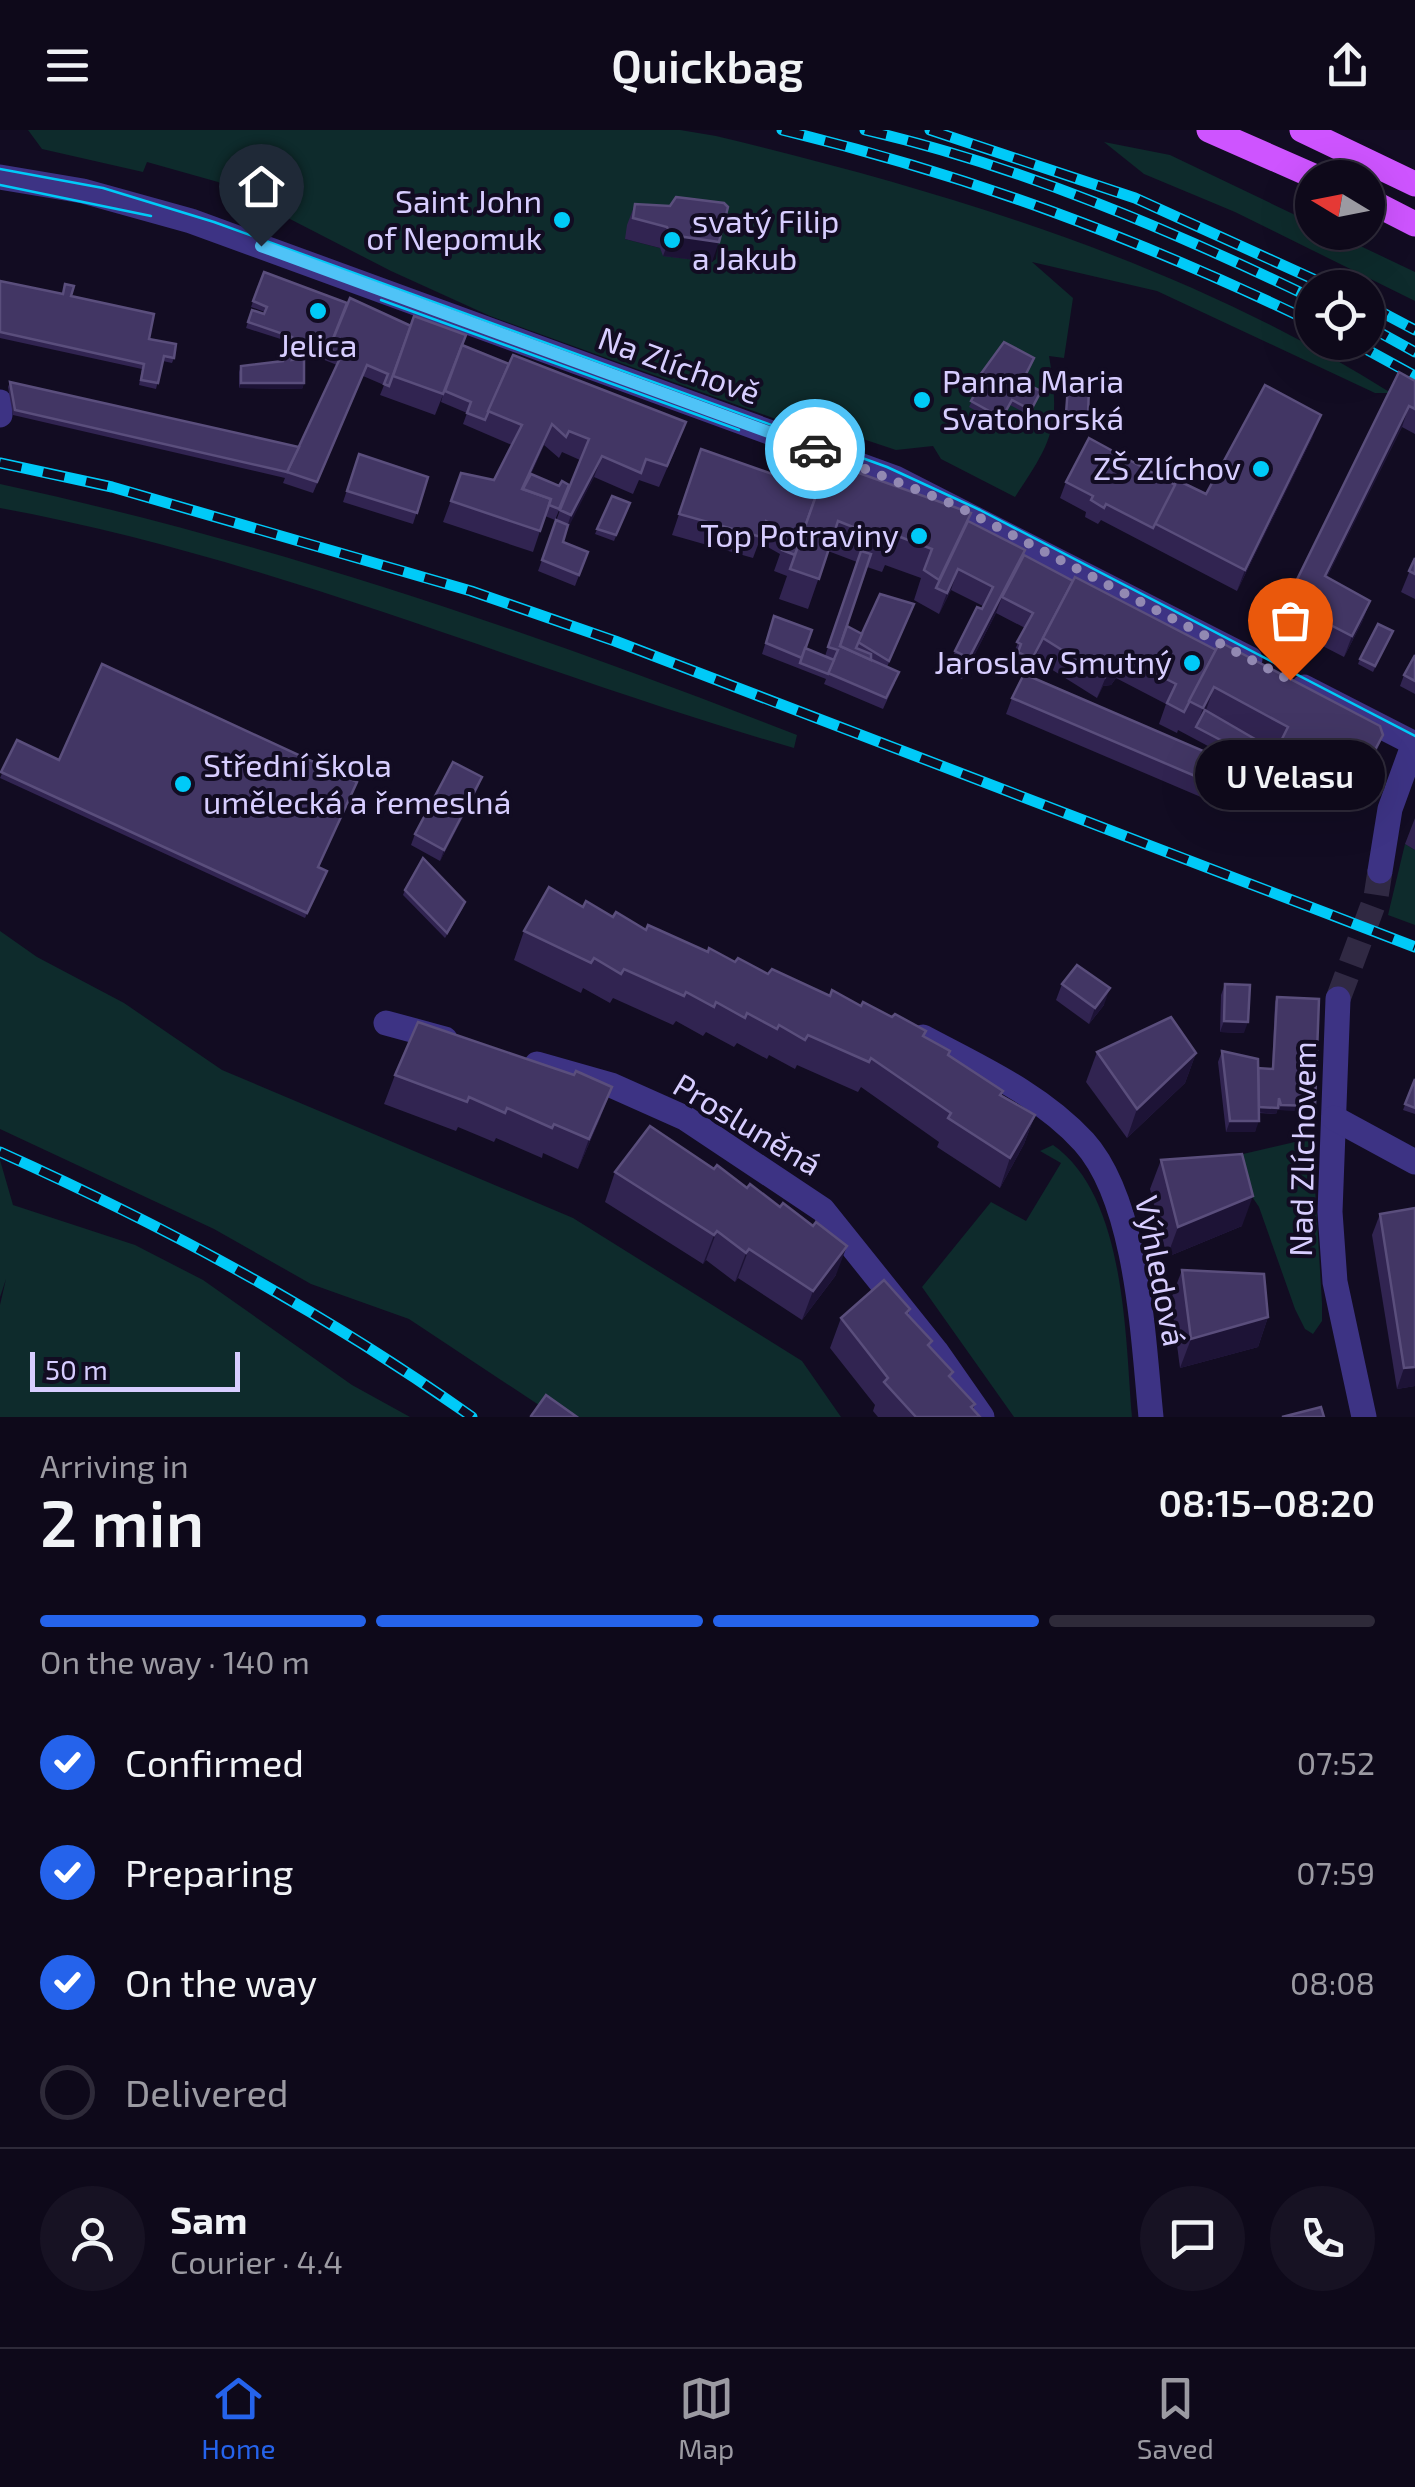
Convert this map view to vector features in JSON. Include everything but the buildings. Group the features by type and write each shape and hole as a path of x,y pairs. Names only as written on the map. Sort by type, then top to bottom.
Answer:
{"main road":[{"path":"1209,130 1295,168"},
{"path":"1302,130 1415,184"},
{"path":"1385,209 1415,224"}],"street":[{"name":"Na Zlíchově","path":"0,177 84,191 192,221 895,478 1415,743"},
{"path":"0,402 0,415"},
{"path":"1380,871 1390,808 1415,743"},
{"name":"Nad Zlíchovem","path":"1338,999 1330,1212 1335,1282 1364,1417"},
{"path":"386,1023 478,1048"},
{"name":"Výhledová","path":"908,1029 1026,1092 1085,1143 1108,1181 1125,1233 1151,1417"},
{"name":"Prosluněná","path":"515,1058 612,1086 685,1118 823,1210 936,1351 982,1417"},
{"path":"1334,1118 1415,1162"}],"green space":[{"path":"28,130 680,130 892,182 1064,237 1149,270 1295,338 1295,356 1157,291 1032,262 1073,298 1064,358 1049,356 1054,399 1051,431 1015,497 941,459 933,446 896,450 833,429 837,417 846,419 847,411 828,406 820,435 490,316 391,271 218,182 147,162 143,172 42,149","holes":["720,228 716,259 712,262 664,256 660,248 625,239"]},
{"path":"1104,142 1170,155 1295,215 1295,242 1235,212 1144,174"},
{"path":"1312,250 1369,250 1415,272 1415,301 1385,286 1385,270 1352,270"},
{"path":"1304,360 1334,360 1391,393 1375,393"},
{"path":"0,484 203,534 403,593 601,661 797,735 794,748 204,556 0,508"},
{"path":"1405,844 1415,850 1415,925 1388,915"},
{"path":"0,931 37,957 124,1003 222,1070 573,1218 802,1361 841,1417 557,1417 409,1319 311,1284 214,1229 0,1129"},
{"path":"1312,1138 1322,1303 1322,1321 1313,1334 1305,1329 1295,1309 1259,1207 1226,1158"},
{"path":"1053,1145 1077,1168 1095,1198 1108,1232 1123,1309 1132,1417 1014,1417 922,1287 991,1202 1026,1221 1061,1163 1040,1151"},
{"path":"0,1160 13,1205 135,1245 203,1280 352,1385 410,1417 0,1417 0,1305 6,1279 0,1297"}],"tunnel":[{"path":"1338,999 1376,897 1380,871"}],"tram line":[{"path":"0,169 103,188 214,222 887,467 980,510 1415,736"},
{"path":"0,185 151,216"},
{"path":"381,300 739,430"}],"railway":[{"path":"782,130 920,168 1053,212 1182,263 1295,314"},
{"path":"865,130 1037,181 1204,248 1295,290"},
{"path":"930,130 1135,198 1295,271"},
{"path":"1385,314 1415,330"},
{"path":"1385,335 1415,352"},
{"path":"1385,360 1415,376"},
{"path":"0,463 112,487 471,591 615,641 1415,947"},
{"path":"0,1152 123,1210 301,1306 472,1417"}],"way so far":[{"path":"815,449 955,505 1290,680"}],"place":[{"name":"Saint John of Nepomuk","path":"562,220"},
{"name":"svatý Filip a Jakub","path":"672,240"},
{"name":"Jelica","path":"318,311"},
{"name":"Panna Maria Svatohorská","path":"922,400"},
{"name":"ZŠ Zlíchov","path":"1261,469"},
{"name":"Top Potraviny","path":"919,536"},
{"name":"Jaroslav Smutný","path":"1192,663"},
{"name":"U Velasu","path":"1290,680"},
{"name":"Střední škola umělecká a řemeslná","path":"183,784"}],"route":[{"path":"261,246 473,327 815,449"}]}
